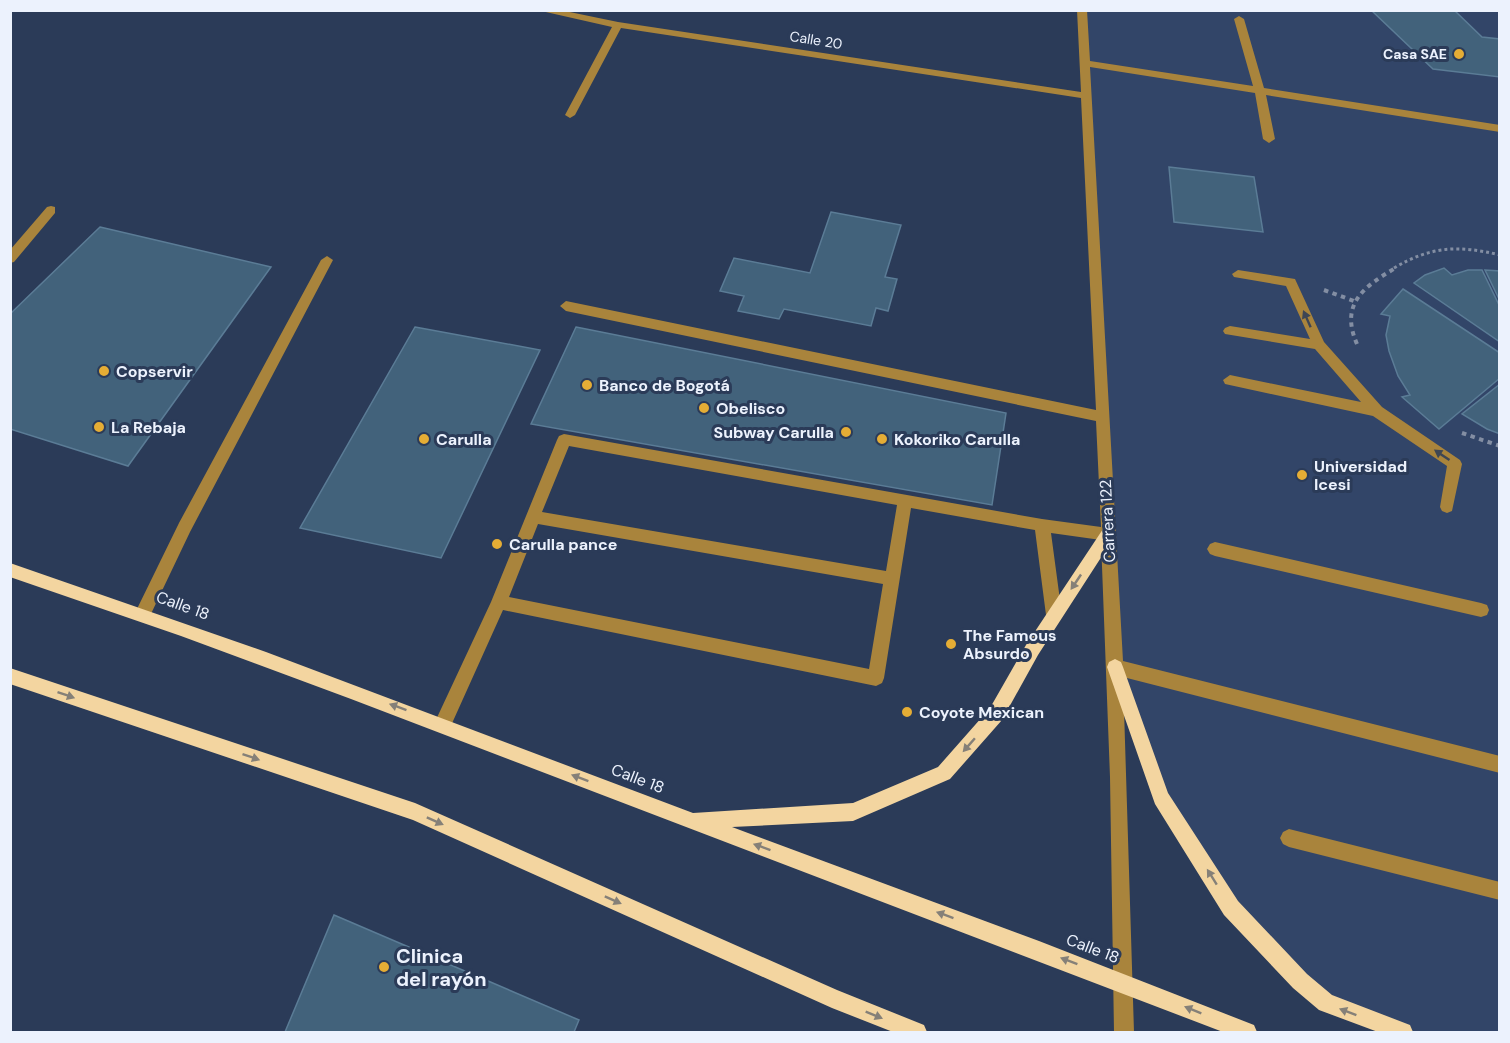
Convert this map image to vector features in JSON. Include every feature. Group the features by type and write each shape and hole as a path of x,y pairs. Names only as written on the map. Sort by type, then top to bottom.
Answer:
{"main road":[{"path":"689,820 853,812 945,773 996,714 1054,615 1108,534"},
{"name":"Calle 18","path":"10,570 142,613 443,724 689,820 1124,982 1247,1032"},
{"path":"1115,667 1161,798 1231,908 1300,981 1326,1004 1403,1032"},
{"path":"10,676 415,812 832,998 916,1032"}],"street":[{"name":"Calle 20","path":"542,10 618,25 1087,96"},
{"name":"Carrera 122","path":"1082,10 1115,667 1124,1032"},
{"path":"1239,19 1260,92 1269,139"},
{"path":"570,115 618,25"},
{"path":"1085,63 1500,129"},
{"path":"10,259 51,210"},
{"path":"142,613 184,528 327,260"},
{"path":"1238,274 1291,282 1319,345 1377,411 1455,464 1447,507"},
{"path":"566,306 1103,417"},
{"path":"1230,331 1319,345"},
{"path":"1230,380 1377,411"},
{"path":"443,724 499,602 564,440 1042,525 1108,534"},
{"path":"499,602 876,678 905,500"},
{"path":"533,517 893,579"},
{"path":"1042,525 1054,615"},
{"path":"1215,549 1481,610"},
{"path":"1115,667 1500,765"},
{"path":"1289,838 1500,891"}],"path":[{"path":"1358,347 1352,327 1354,301 1363,291 1393,271 1427,252 1443,249 1466,249 1500,255"},
{"path":"1453,429 1500,446"}],"shaded area":[{"name":"Universidad Icesi","path":"1082,11 1499,11 1499,1032 1403,1032 1326,1003 1231,908 1161,798 1115,667"}],"building":[{"name":"Casa SAE","path":"1371,10 1454,10 1482,37 1500,39 1500,77 1433,69"},
{"path":"1169,167 1254,177 1263,232 1174,222"},
{"path":"831,212 901,225 885,277 897,279 888,311 876,308 871,326 784,309 779,319 738,311 744,296 720,291 734,258 810,273"},
{"name":"Copservir","path":"100,227 271,267 128,466 10,429 10,314"},
{"path":"1444,268 1452,275 1468,270 1482,270 1500,307 1500,342 1414,283 1425,275"},
{"path":"1485,270 1500,271 1500,301"},
{"path":"1403,289 1500,353 1500,378 1439,429 1402,397 1410,395 1398,376 1389,351 1386,335 1390,316 1381,314"},
{"name":"Carulla","path":"415,327 540,350 441,558 300,528"},
{"path":"576,327 1006,413 992,505 531,424"},
{"path":"1500,384 1500,434 1462,414"},
{"name":"Clinica del rayón","path":"334,915 579,1020 574,1032 285,1032"}],"place":[{"name":"Casa SAE","path":"1459,54"},
{"name":"Copservir","path":"104,371"},
{"name":"Banco de Bogotá","path":"587,385"},
{"name":"Obelisco","path":"704,408"},
{"name":"La Rebaja","path":"99,427"},
{"name":"Subway Carulla","path":"846,432"},
{"name":"Carulla","path":"424,439"},
{"name":"Kokoriko Carulla","path":"882,439"},
{"name":"Universidad Icesi","path":"1302,475"},
{"name":"Carulla pance","path":"497,544"},
{"name":"The Famous Absurdo","path":"951,644"},
{"name":"Coyote Mexican","path":"907,712"},
{"name":"Clinica del rayón","path":"384,967"}]}
